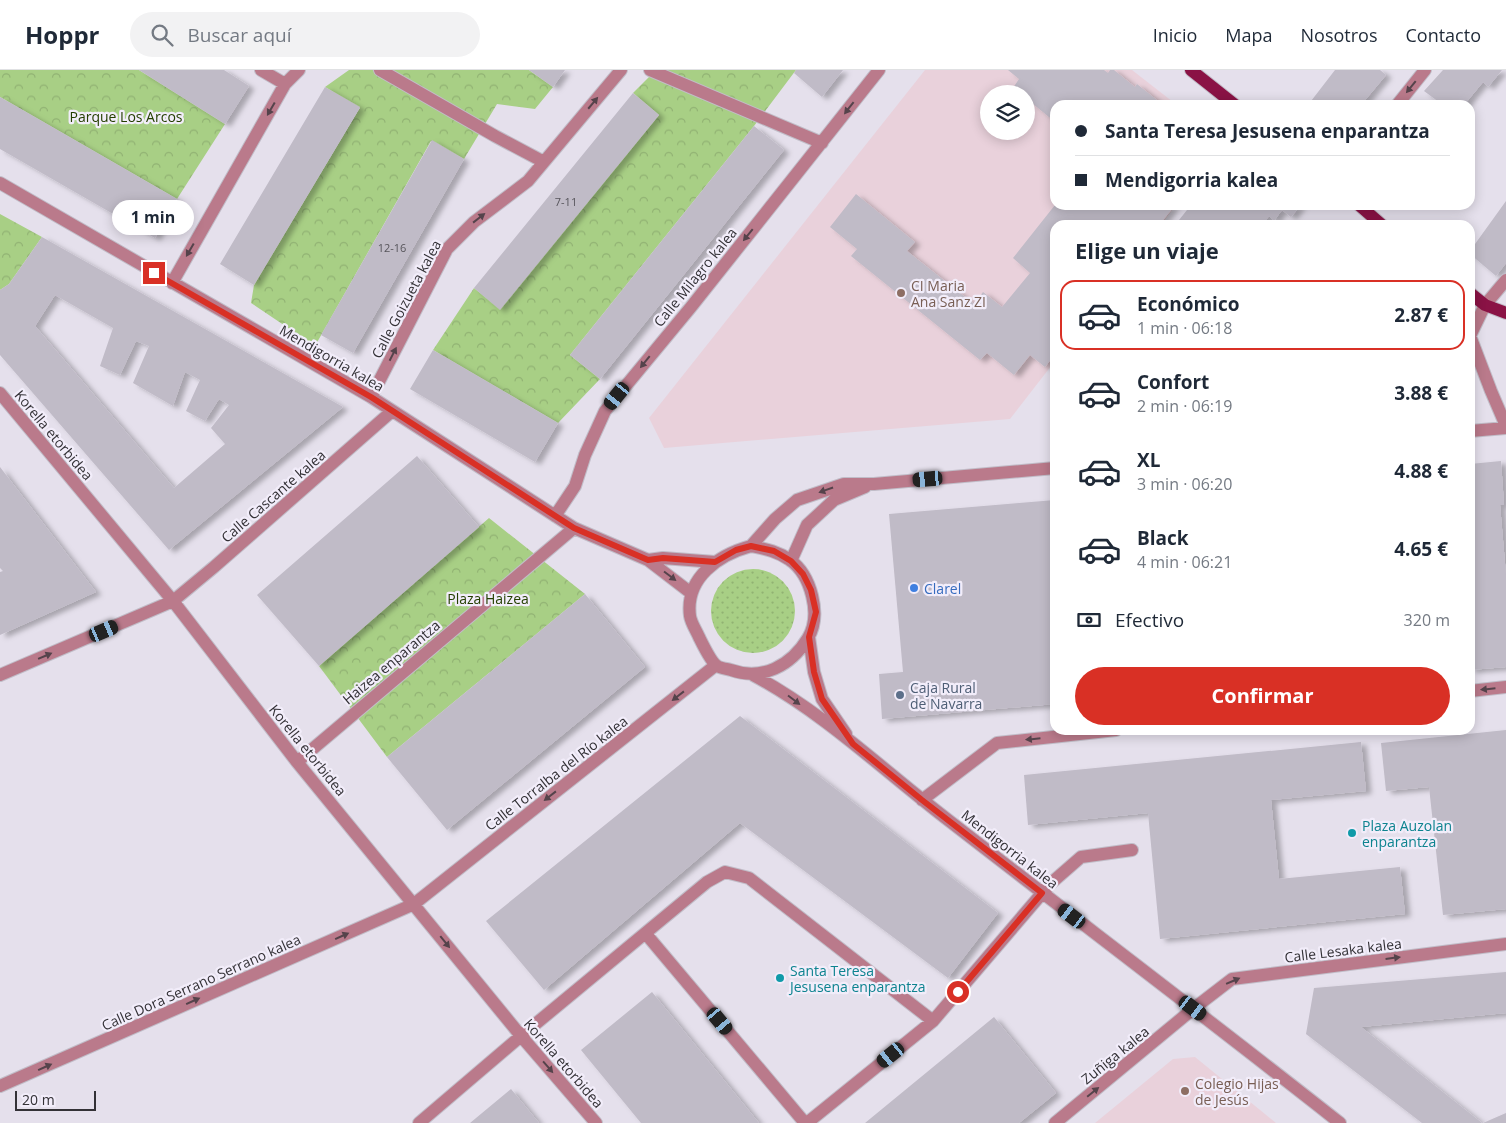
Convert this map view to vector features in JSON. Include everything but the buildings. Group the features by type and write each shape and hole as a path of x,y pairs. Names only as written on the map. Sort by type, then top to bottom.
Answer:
{"main road":[{"path":"1191,70 1229,100"},
{"path":"1365,210 1376,220"},
{"path":"1475,297 1485,305 1506,313"}],"street":[{"path":"261,70 285,84"},
{"path":"172,283 285,84 299,70"},
{"path":"380,70 544,162"},
{"name":"Calle Goizueta kalea","path":"371,397 447,249 474,222 528,181 621,70"},
{"path":"650,70 822,143"},
{"name":"Calle Milagro kalea","path":"555,516 575,486 585,455 605,411 879,70"},
{"path":"1401,100 1425,70"},
{"name":"Mendigorria kalea","path":"0,183 371,397 391,412 574,528 648,560 691,593"},
{"path":"1475,326 1485,305 1506,280"},
{"path":"1475,349 1506,427 1475,430"},
{"name":"Korella etorbidea","path":"0,393 173,601 297,762 521,1036 596,1123"},
{"name":"Calle Cascante kalea","path":"0,675 173,601 391,412"},
{"path":"751,546 775,519 797,500 844,484 874,484 1050,468"},
{"path":"791,561 807,525 834,500 874,484"},
{"name":"Haizea enparantza","path":"297,762 574,528"},
{"path":"751,546 774,551 791,561 803,574 811,590 816,612 809,637 794,654 774,670 752,675 716,666 701,641 690,617 691,593 702,573 715,562 736,550 751,546"},
{"name":"Mendigorria kalea","path":"648,560 663,558 715,562"},
{"name":"Mendigorria kalea","path":"809,637 814,672 822,699 853,744"},
{"name":"Calle Torralba del Río kalea","path":"414,904 716,666"},
{"name":"Mendigorria kalea","path":"752,675 784,692 853,744 922,800 1340,1123"},
{"path":"1475,690 1506,687"},
{"path":"922,800 997,743 1070,735"},
{"path":"646,934 806,1123 932,1021 1050,884 1081,857 1132,850"},
{"path":"419,1123 708,882 725,872 749,878 932,1021"},
{"name":"Calle Dora Serrano Serrano kalea","path":"0,1086 414,904"},
{"name":"Calle Lesaka kalea","path":"1193,1008 1232,979 1506,944"},
{"name":"Zuñiga kalea","path":"1055,1123 1193,1008"}],"shaded area":[{"name":"CI Maria Ana Sanz ZI","path":"925,70 1132,70 1171,100 1050,100 1050,210 1172,210 1165,220 1050,220 1050,367 1010,419 664,448 649,418"},
{"name":"Colegio Hijas de Jesús","path":"1195,1057 1276,1123 1095,1123 1173,1059"}],"green space":[{"name":"Parque Los Arcos","path":"0,70 139,70 225,124 177,199 0,97"},
{"path":"349,70 529,70 553,87 535,109 497,104 464,159 431,141 315,346 251,303 254,285 360,108 325,87"},
{"path":"656,70 796,70 754,126 570,355 600,379 558,423 433,350 474,288 500,309 659,115 633,93"},
{"path":"0,214 42,237 9,284 0,290"},
{"name":"Plaza Haizea","path":"489,518 585,594 387,757 319,666"},
{"path":"745,569 761,569 777,576 788,587 795,603 792,627 783,641 777,646 761,653 745,653 729,646 718,635 711,619 711,603 718,587 729,576"}],"place":[{"name":"CI Maria Ana Sanz ZI","path":"901,293"},
{"name":"Clarel","path":"914,588"},
{"name":"Caja Rural de Navarra","path":"900,695"},
{"name":"Plaza Auzolan enparantza","path":"1352,833"},
{"name":"Santa Teresa Jesusena enparantza","path":"780,978"},
{"name":"Colegio Hijas de Jesús","path":"1185,1091"}],"route":[{"path":"154,273 371,397 391,412 574,528 648,560 663,558 715,562 736,550 751,546 774,551 791,561 803,574 811,590 816,612 809,637 814,672 822,699 853,744 1042,893 958,992"}]}
